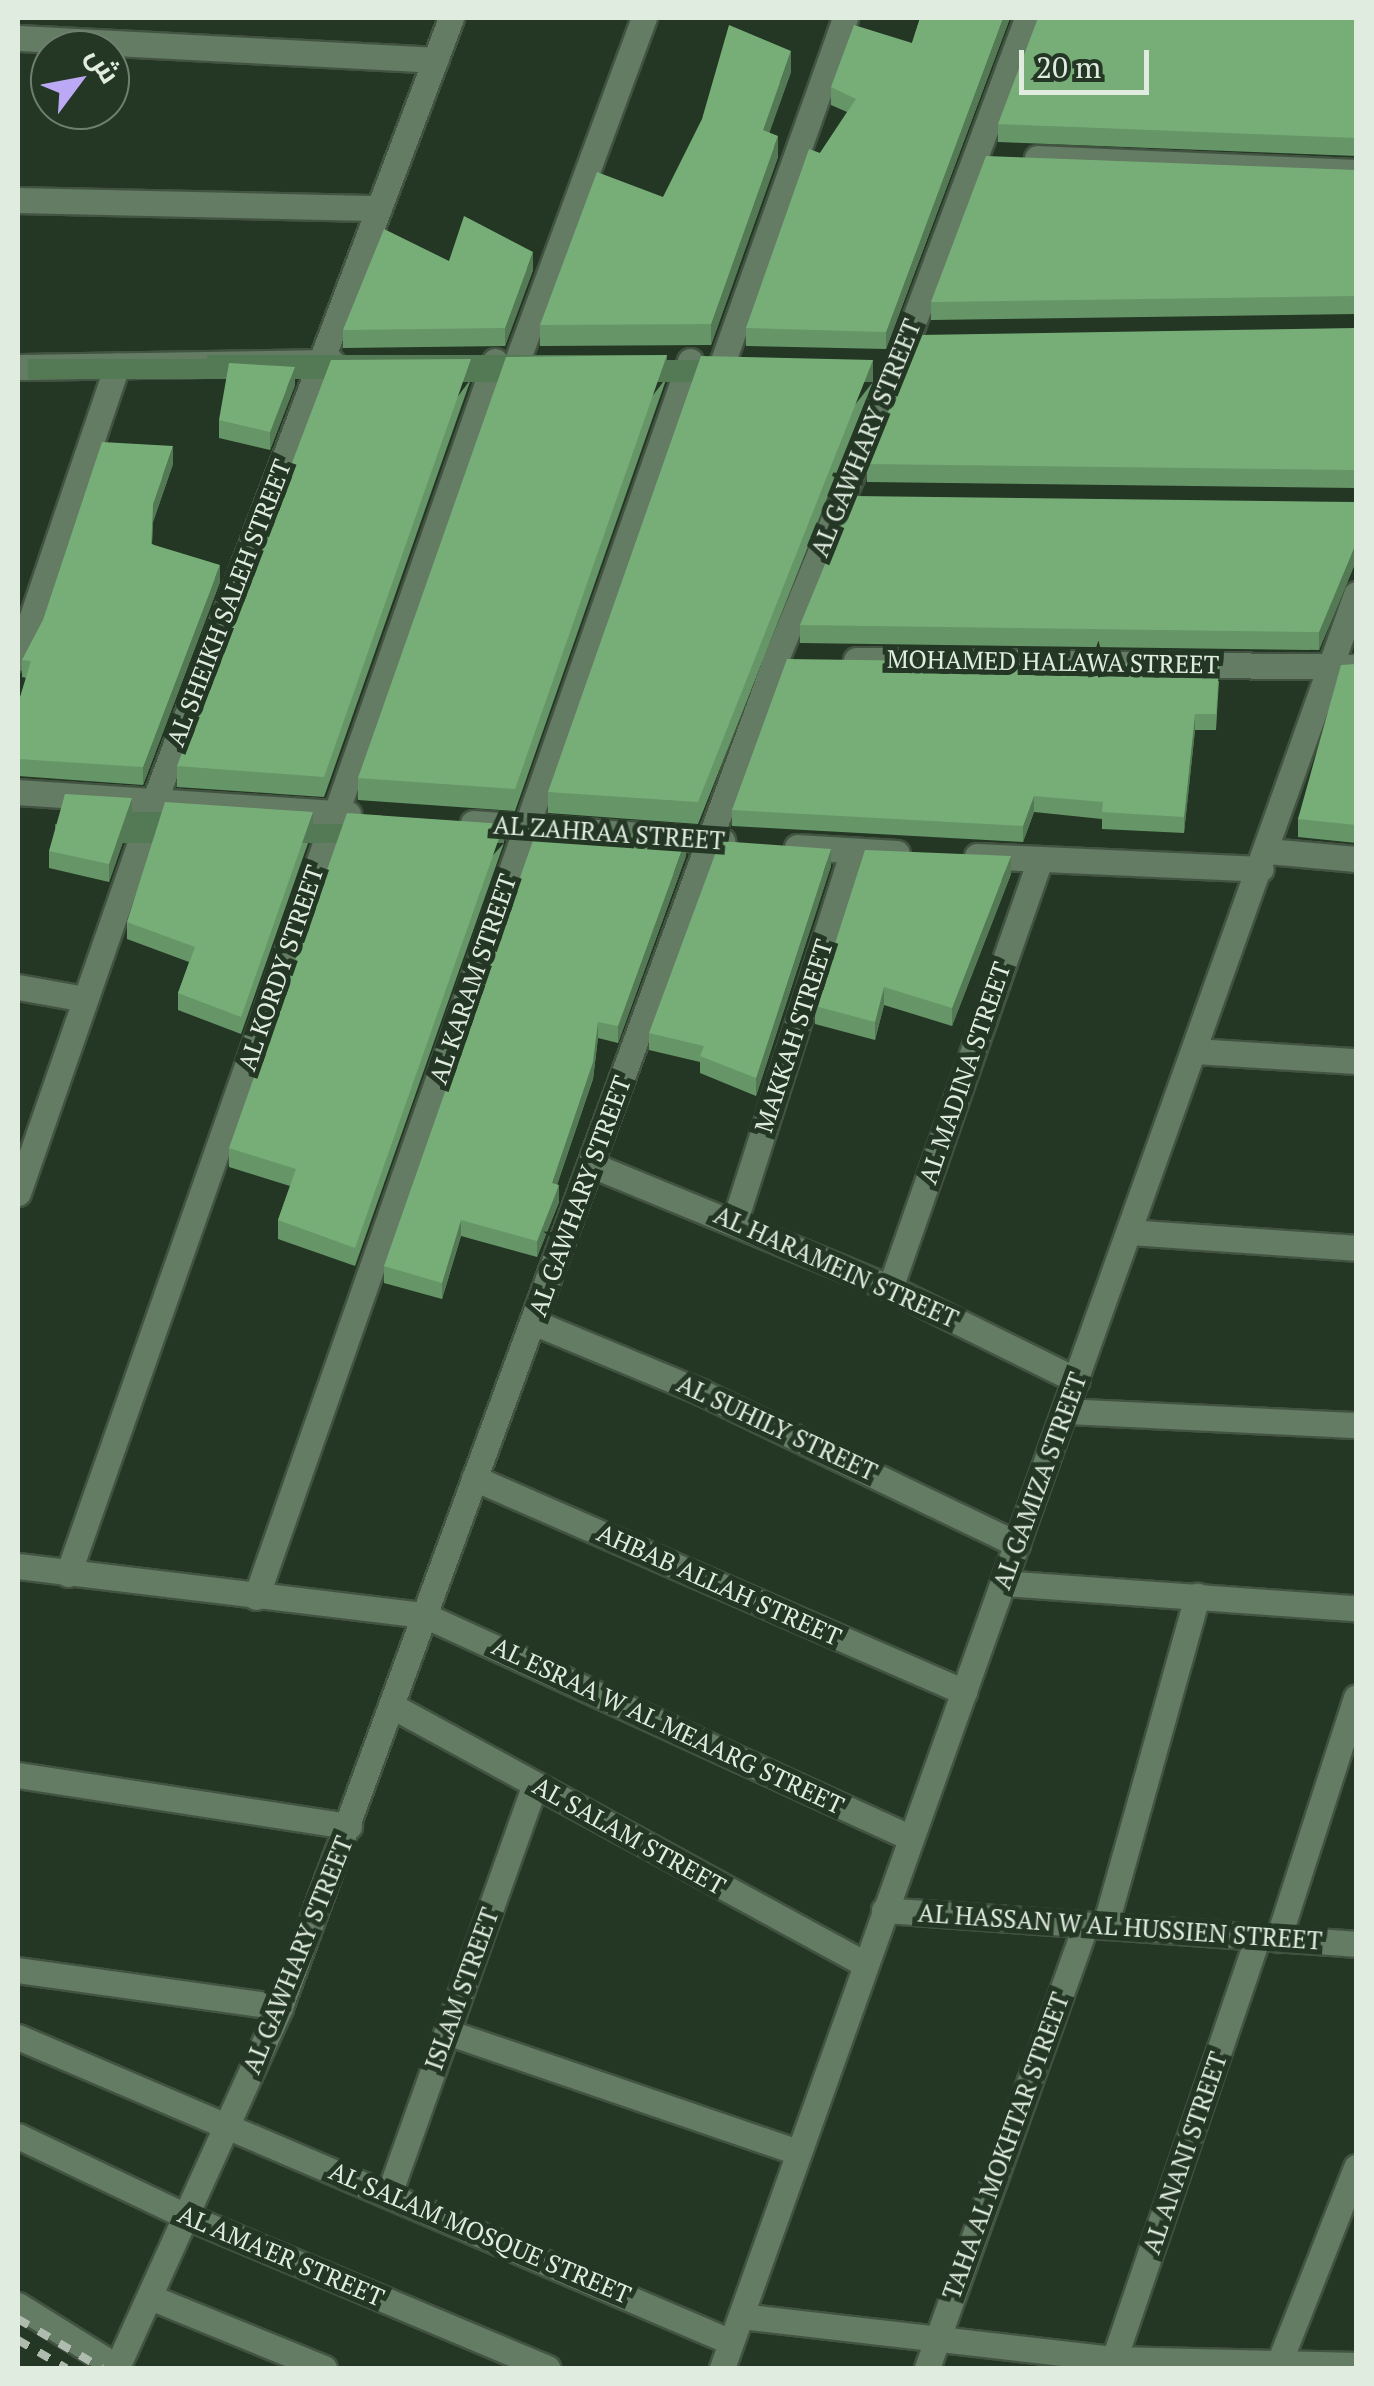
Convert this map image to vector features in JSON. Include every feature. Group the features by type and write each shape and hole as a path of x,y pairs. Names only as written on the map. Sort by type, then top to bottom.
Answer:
{"street":[{"name":"AL SHEIKH SALEH STREET","path":"18,1193 155,800 452,18"},
{"name":"AL KORDY STREET","path":"68,1574 495,362 644,18"},
{"path":"723,361 846,18"},
{"name":"AL GAWHARY STREET","path":"118,2368 280,2008 394,1707 424,1615 776,659 908,337 996,157 1027,18"},
{"path":"18,38 436,60"},
{"path":"996,157 1356,172"},
{"path":"18,200 379,208"},
{"path":"908,337 947,336"},
{"path":"495,362 555,361"},
{"path":"652,361 762,362"},
{"name":"AL KARAM STREET","path":"256,1597 690,361"},
{"path":"18,367 359,362"},
{"path":"18,658 117,365"},
{"path":"858,365 897,366"},
{"path":"840,498 880,498"},
{"name":"AL GAMIZA STREET","path":"722,2368 1195,1051 1265,860 1344,666 1356,594"},
{"name":"MOHAMED HALAWA STREET","path":"776,659 1344,666"},
{"path":"18,792 374,816"},
{"name":"AL ZAHRAA STREET","path":"450,821 853,851 1040,859 1356,859"},
{"name":"MAKKAH STREET","path":"735,1220 853,851"},
{"name":"AL MADINA STREET","path":"890,1288 1040,859"},
{"path":"18,987 85,1000"},
{"path":"1195,1051 1356,1061"},
{"name":"AL HARAMEIN STREET","path":"592,1165 735,1220 890,1288 1076,1380"},
{"path":"1129,1232 1356,1248"},
{"name":"AL SUHILY STREET","path":"533,1322 754,1416 1017,1544"},
{"path":"1065,1411 1356,1425"},
{"name":"AHBAB ALLAH STREET","path":"474,1478 964,1692"},
{"name":"AL ESRAA W AL MEAARG STREET","path":"18,1566 424,1615 911,1838"},
{"path":"1003,1582 1356,1608"},
{"name":"TAHA AL MOKHTAR STREET","path":"927,2368 1096,1925 1197,1596"},
{"name":"AL ANANI STREET","path":"1113,2364 1356,1698"},
{"name":"AL SALAM STREET","path":"394,1707 865,1964"},
{"path":"18,1775 350,1826"},
{"name":"ISLAM STREET","path":"390,2194 535,1784"},
{"name":"AL HASSAN W AL HUSSIEN STREET","path":"884,1910 1356,1944"},
{"path":"18,1970 280,2008"},
{"path":"447,2032 798,2152"},
{"name":"AL SALAM MOSQUE STREET","path":"18,2038 731,2342"},
{"name":"AL AMA'ER STREET","path":"18,2136 188,2218 548,2368"},
{"path":"1278,2366 1356,2167"},
{"path":"150,2298 324,2368"},
{"path":"18,2304 118,2368"},
{"path":"740,2316 1113,2364 1356,2366"}],"building":[{"path":"920,18 1003,18 886,332 746,328 809,149 820,153 856,99 831,87 854,25 912,43"},
{"path":"1038,18 1356,18 1356,138 998,124"},
{"path":"729,25 791,51 763,130 778,136 711,324 540,325 597,172 663,197 702,119"},
{"path":"986,156 1356,170 1356,296 931,302"},
{"path":"464,216 533,252 505,328 343,330 384,229 449,261"},
{"path":"1356,328 1356,470 867,464 919,335"},
{"path":"667,355 515,789 358,778 506,357"},
{"path":"701,356 873,360 698,802 548,792"},
{"path":"471,359 324,777 177,766 331,360"},
{"path":"229,363 295,367 270,432 219,420"},
{"path":"102,442 173,446 153,504 151,544 220,565 143,767 18,759 18,704 31,661 22,660 43,620"},
{"path":"853,496 1356,502 1356,548 1319,632 800,625"},
{"path":"787,659 1219,665 1216,714 1195,714 1184,817 1102,812 1103,802 1034,796 1023,826 732,810"},
{"path":"1356,664 1356,825 1298,819 1341,665"},
{"path":"65,794 132,798 109,864 49,851"},
{"path":"165,802 313,812 241,1017 178,993 195,947 127,922"},
{"path":"347,813 504,824 355,1248 278,1220 296,1169 229,1148"},
{"path":"537,829 686,839 618,1026 598,1022 593,1062 552,1183 559,1185 537,1241 461,1220 442,1283 384,1266"},
{"path":"720,841 831,849 756,1078 700,1056 704,1046 649,1033"},
{"path":"865,850 1011,856 952,1008 884,987 875,1022 815,1006"}],"railway":[{"path":"18,2319 102,2368"},
{"path":"18,2340 66,2368"}]}
